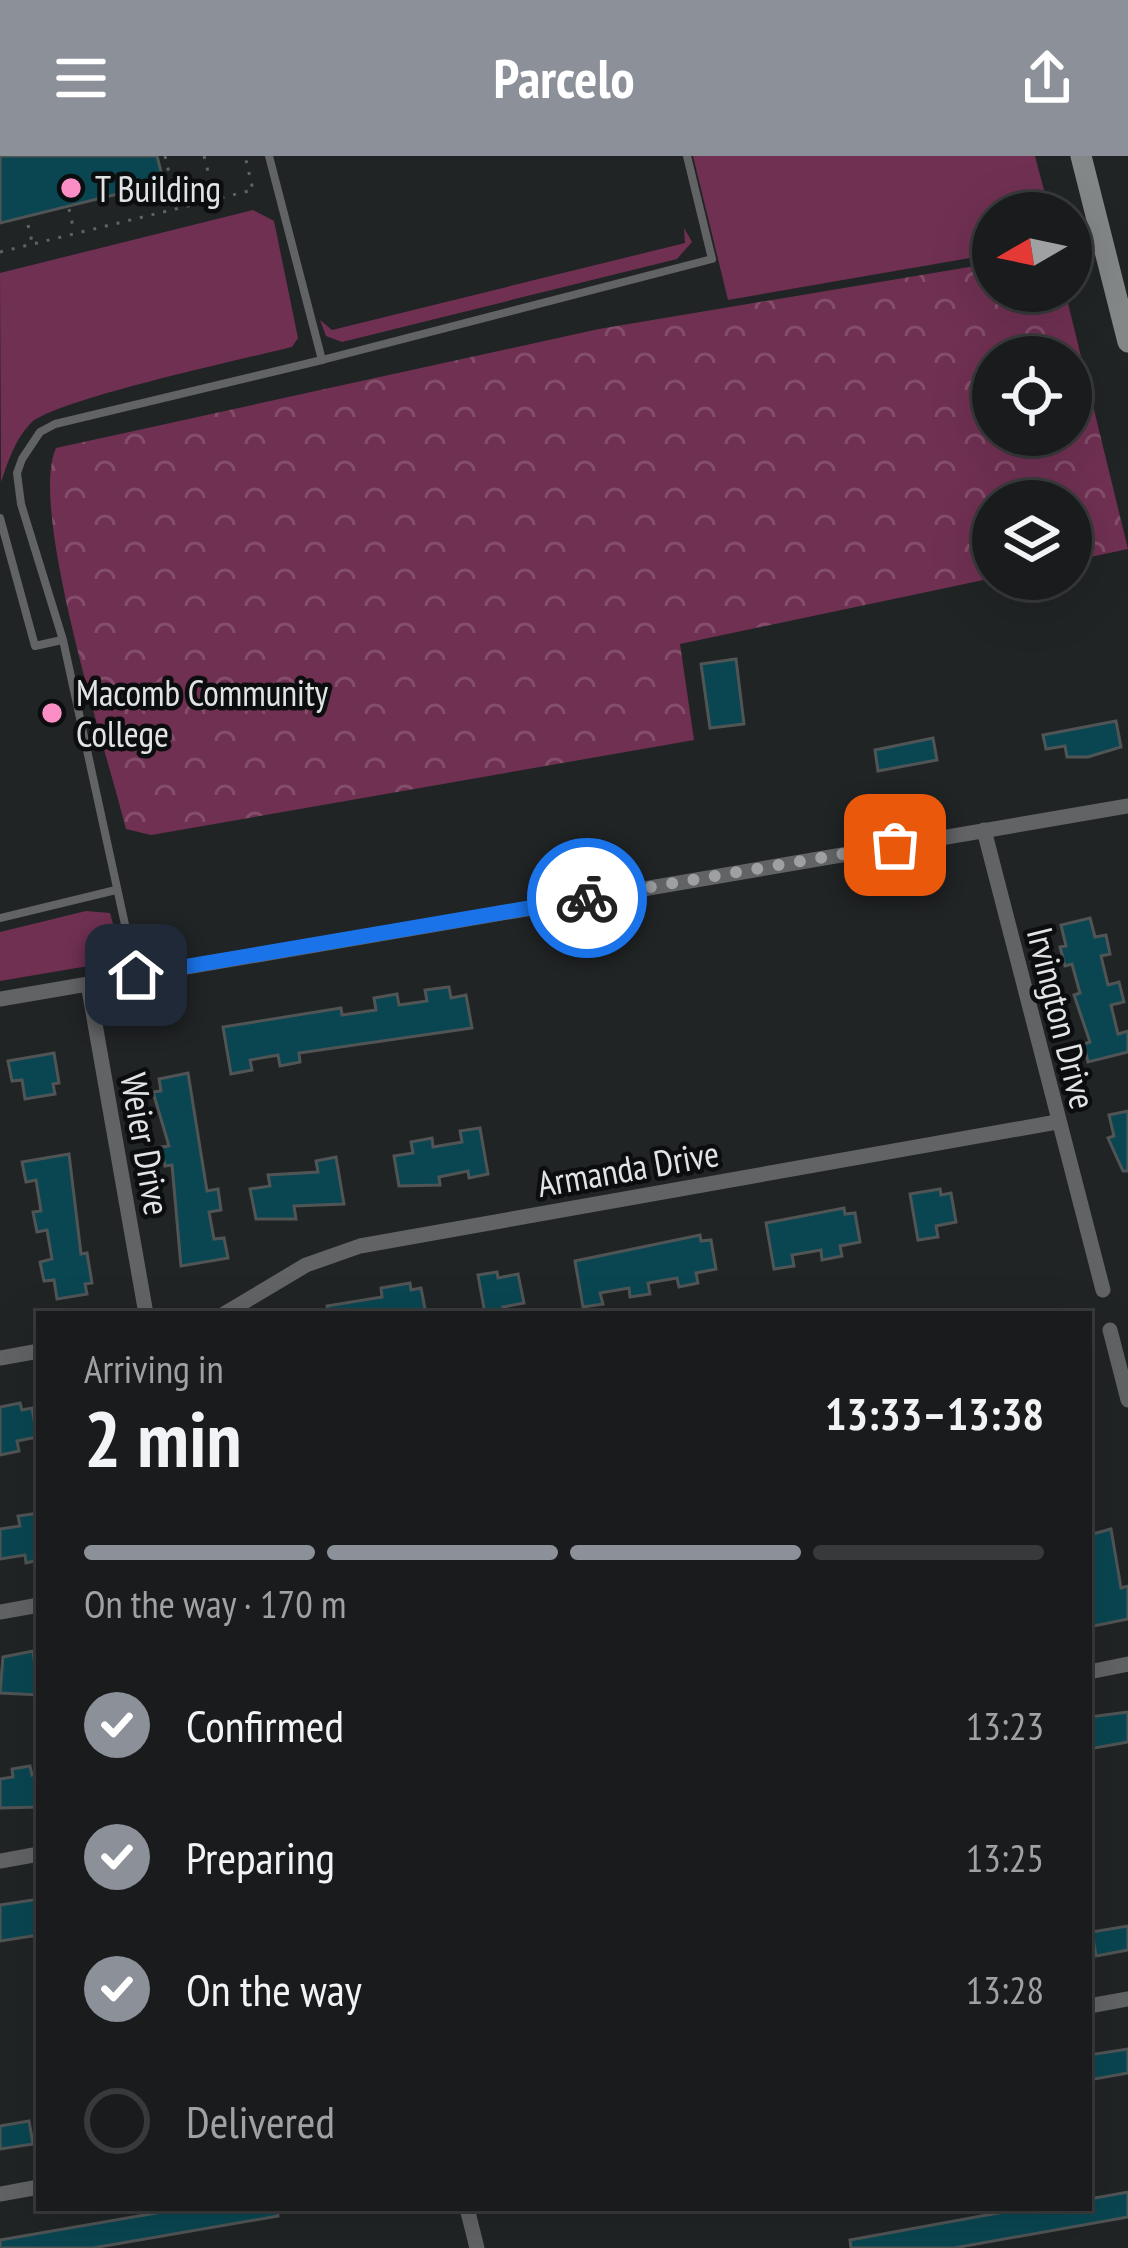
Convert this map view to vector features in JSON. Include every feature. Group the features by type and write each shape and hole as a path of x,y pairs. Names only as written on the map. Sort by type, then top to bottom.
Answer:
{"street":[{"path":"1081,156 1119,270 1128,342"},
{"path":"0,999 1128,806"},
{"name":"Irvington Drive","path":"984,830 1102,1290"},
{"name":"Weier Drive","path":"88,984 145,1311"},
{"name":"Armanda Drive","path":"229,1311 306,1265 360,1246 1057,1122"},
{"path":"1110,1330 1128,1400"},
{"path":"0,1358 36,1352"},
{"path":"0,1612 36,1606"},
{"path":"1092,1671 1128,1664"},
{"path":"0,1861 36,1855"},
{"path":"1092,2006 1128,2000"},
{"path":"0,2194 36,2188"},
{"path":"468,2211 478,2248"}],"lane":[{"path":"269,156 322,360"},
{"path":"136,975 62,640 21,504 17,473 28,445 40,432 73,418 322,360 712,259 687,156"},
{"path":"0,518 34,646 62,640"},
{"path":"0,918 116,890"}],"path":[{"path":"165,156 178,208"},
{"path":"204,156 215,199"},
{"path":"0,252 253,190 244,156"},
{"path":"69,209 74,233"},
{"path":"28,225 33,244"}],"green space":[{"path":"693,156 1035,156 1044,192 972,192 972,258 728,300"},
{"path":"253,210 274,221 298,338 292,347 111,392 46,414 20,437 1,482 0,273"},
{"path":"684,228 692,242 677,259 342,342 326,336 320,320 332,330 685,243"},
{"path":"972,267 972,312 1070,312 1076,336 972,336 972,456 1092,456 1092,402 1128,549 1092,557 1092,480 972,480 972,582 680,644 694,740 151,835 126,829 73,633 52,523 50,479 56,448 599,329"},
{"path":"86,911 110,913 119,946 106,963 0,981 0,932"}],"building":[{"name":"T Building","path":"0,156 157,156 166,191 153,194 150,186 0,223"},
{"path":"736,659 744,724 710,728 701,664"},
{"path":"1116,721 1121,747 1088,757 1067,757 1065,746 1046,749 1043,735"},
{"path":"933,738 937,760 878,771 875,750"},
{"path":"1090,918 1095,937 1106,935 1110,954 1101,956 1108,985 1119,982 1124,1002 1111,1005 1118,1034 1128,1031 1128,1052 1088,1062 1084,1044 1090,1042 1074,995 1080,993 1072,964 1065,966 1060,947 1066,946 1061,925"},
{"path":"449,987 451,998 466,995 472,1028 299,1053 300,1062 280,1066 278,1055 250,1060 252,1070 231,1074 223,1027 341,1008 342,1015 376,1010 374,998 397,994 399,1005 427,1001 425,990"},
{"path":"54,1053 59,1083 53,1084 55,1094 25,1099 22,1080 12,1081 8,1061"},
{"path":"188,1073 207,1191 218,1189 221,1210 209,1212 214,1239 224,1238 228,1258 181,1266 172,1165 165,1166 161,1147 169,1146 153,1092 161,1091 159,1079"},
{"path":"1128,1111 1128,1171 1123,1171 1108,1138 1114,1136 1109,1115"},
{"path":"480,1128 488,1174 469,1178 468,1171 439,1177 440,1185 399,1186 394,1156 413,1153 411,1142 432,1138 433,1147 462,1142 460,1131"},
{"path":"69,1154 81,1254 87,1253 92,1283 85,1284 87,1294 57,1299 54,1280 44,1281 40,1262 52,1259 47,1230 37,1232 33,1212 41,1211 36,1180 26,1182 22,1162"},
{"path":"336,1157 344,1204 294,1206 296,1219 256,1219 250,1189 270,1186 268,1175 318,1172 316,1161"},
{"path":"940,1189 941,1195 951,1193 956,1222 936,1226 938,1237 918,1240 910,1194"},
{"path":"844,1208 845,1214 855,1213 860,1242 840,1246 842,1256 822,1260 821,1250 792,1255 794,1266 774,1269 766,1223"},
{"path":"700,1235 701,1241 711,1240 716,1269 696,1273 698,1283 679,1287 677,1278 648,1283 650,1294 630,1297 629,1288 600,1293 603,1304 583,1307 575,1261"},
{"path":"518,1274 524,1303 503,1307 504,1311 484,1311 478,1275"},
{"path":"410,1283 411,1290 421,1288 425,1311 328,1311 327,1306 382,1297 381,1288"},
{"path":"20,1403 22,1410 32,1408 36,1437 17,1441 19,1451 0,1455 0,1407"},
{"path":"36,1513 36,1561 26,1563 25,1555 0,1559 0,1529 20,1526 18,1516"},
{"path":"1111,1529 1121,1588 1128,1586 1128,1619 1092,1626 1092,1534"},
{"path":"33,1651 36,1695 0,1693 3,1657"},
{"path":"1128,1712 1128,1742 1092,1748 1092,1717"},
{"path":"30,1766 32,1775 36,1774 36,1807 0,1808 0,1779 13,1777 12,1769"},
{"path":"36,1899 36,1935 0,1941 0,1905"},
{"path":"1128,1926 1128,1950 1096,1956 1092,1932"},
{"path":"1128,2049 1128,2073 1092,2079 1092,2055"},
{"path":"29,2121 33,2144 0,2149 0,2126"},
{"path":"1128,2192 1128,2217 954,2248 851,2248 850,2240 1009,2211 1092,2211 1092,2198"},
{"path":"168,2211 277,2211 278,2216 93,2248 0,2248 0,2240"}],"way so far":[{"path":"587,898 895,845"}],"place":[{"name":"T Building","path":"71,188"},
{"name":"Macomb Community College","path":"52,713"}],"route":[{"path":"136,975 587,898"}]}
